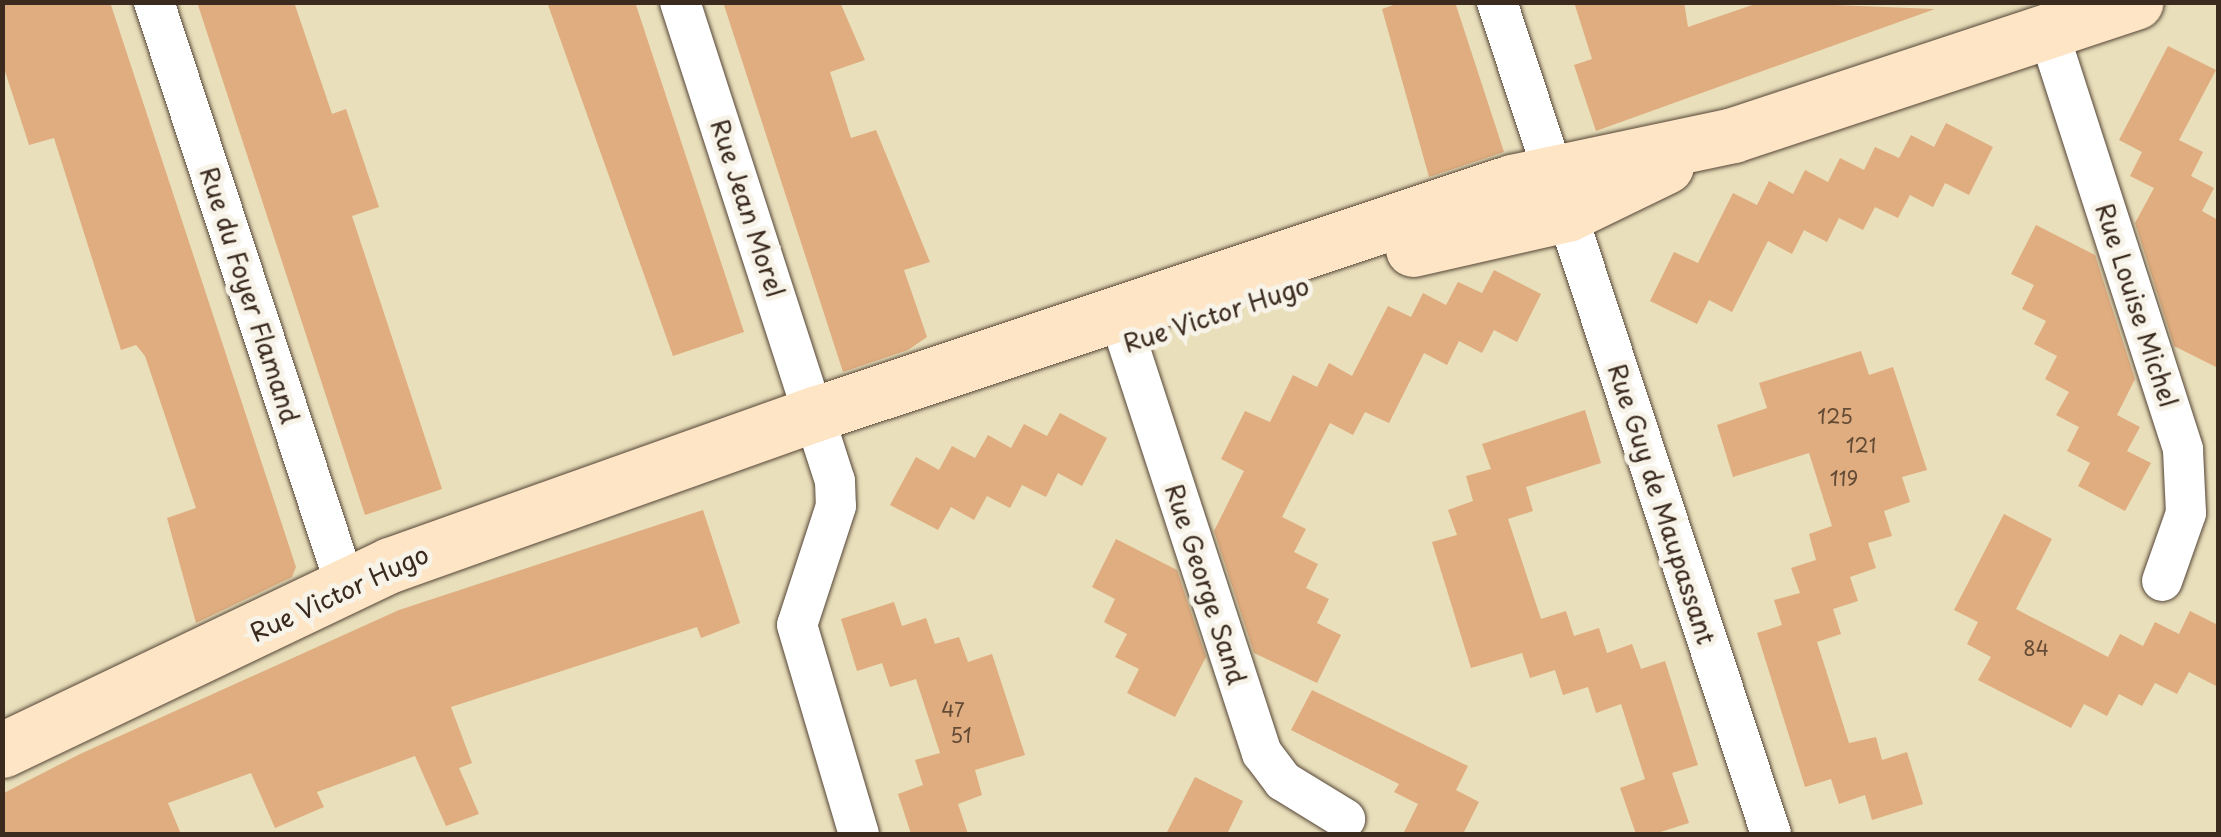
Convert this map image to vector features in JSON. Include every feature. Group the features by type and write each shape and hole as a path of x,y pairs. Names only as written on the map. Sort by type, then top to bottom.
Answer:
{"street":[{"name":"Rue du Foyer Flamand","path":"154,2 346,587"},
{"name":"Rue Jean Morel","path":"680,2 819,424 836,506 801,599 798,637 859,834"},
{"name":"Rue Guy de Maupassant","path":"1497,2 1771,834"},
{"name":"Rue Victor Hugo","path":"2,750 428,550 1122,328 1560,194 2136,2"},
{"name":"Rue Louise Michel","path":"2048,32 2183,450 2186,513 2162,581"},
{"name":"Rue George Sand","path":"1122,328 1262,753 1283,781 1344,819"}],"building":[{"path":"2,2 110,2 296,567 292,577 196,623 167,518 196,508 145,356 136,345 121,350 54,138 29,145 2,62"},
{"path":"197,2 294,2 332,114 346,109 379,207 352,216 442,489 365,515"},
{"path":"547,2 635,2 744,332 673,356"},
{"path":"723,2 840,2 865,60 830,72 851,138 876,130 930,262 904,270 927,337 908,350 843,372"},
{"path":"1402,2 1455,2 1504,152 1429,177 1382,9"},
{"path":"1574,2 1684,2 1688,27 1761,2 1935,9 1596,131 1574,65 1592,59"},
{"path":"2168,46 2216,70 2179,140 2203,152 2191,176 2214,188 2202,211 2218,220 2218,368 2174,346 2135,223 2154,188 2130,176 2142,152 2119,140"},
{"path":"1946,123 1993,147 1969,195 1945,183 1933,207 1910,195 1898,218 1875,207 1863,230 1839,218 1827,242 1804,230 1792,254 1768,241 1732,312 1709,300 1697,324 1650,301 1674,252 1698,263 1733,193 1757,205 1769,181 1793,194 1805,170 1828,182 1840,158 1864,170 1875,147 1899,158 1911,135 1934,147"},
{"path":"2036,225 2095,255 2135,379 2117,415 2140,427 2127,451 2151,463 2125,511 2078,486 2090,463 2067,451 2079,427 2056,415 2069,392 2045,379 2057,356 2034,344 2046,321 2022,309 2034,285 2011,274"},
{"path":"1494,270 1541,294 1517,342 1494,330 1482,353 1459,341 1447,365 1424,353 1389,423 1365,412 1353,435 1330,423 1282,517 1306,529 1294,552 1318,564 1306,588 1329,599 1317,623 1341,635 1317,683 1254,653 1214,531 1244,471 1221,459 1245,411 1270,422 1293,375 1317,387 1329,363 1352,376 1388,306 1411,317 1423,293 1446,305 1458,282 1482,293"},
{"path":"1861,351 1869,375 1893,367 1927,470 1902,477 1910,502 1884,511 1892,536 1868,543 1876,568 1850,577 1858,601 1833,609 1841,634 1817,642 1849,743 1876,737 1882,760 1907,752 1923,804 1872,820 1865,795 1839,804 1831,779 1805,787 1757,633 1782,625 1774,600 1800,593 1791,568 1816,560 1809,534 1832,526 1809,453 1733,477 1717,425 1767,408 1759,383"},
{"path":"1585,410 1601,463 1526,487 1533,511 1508,519 1541,619 1566,611 1574,636 1599,628 1607,653 1632,644 1641,669 1665,661 1698,765 1672,773 1689,823 1654,834 1636,834 1620,788 1645,779 1621,704 1596,713 1588,687 1563,695 1555,670 1530,678 1522,653 1471,668 1432,542 1457,535 1448,510 1473,501 1466,476 1491,469 1482,444"},
{"path":"1060,413 1107,438 1082,486 1058,473 1046,497 1022,485 1010,508 987,496 974,520 951,507 938,530 890,505 916,457 939,470 952,446 975,458 988,435 1011,448 1024,424 1047,436"},
{"path":"703,510 740,623 701,638 697,627 451,707 472,763 459,768 479,814 446,826 415,756 317,792 324,807 275,828 251,773 168,803 181,834 2,834 2,794 80,754 399,610"},
{"path":"2004,514 2052,539 2016,609 2108,657 2120,634 2143,646 2155,622 2179,634 2190,611 2218,625 2218,687 2189,672 2177,694 2155,683 2142,706 2119,694 2107,716 2084,704 2071,728 1978,680 1991,657 1967,644 1978,622 1954,610"},
{"path":"1116,539 1177,570 1206,657 1175,717 1127,693 1139,669 1115,657 1127,634 1104,622 1115,599 1092,587"},
{"path":"894,602 902,626 926,618 935,644 959,637 968,662 992,654 1025,755 975,770 982,795 958,804 968,834 911,834 898,794 923,785 915,760 940,753 916,679 890,687 882,663 857,671 841,619"},
{"path":"1312,690 1468,766 1456,790 1479,802 1463,834 1403,834 1418,804 1394,792 1399,784 1291,730"},
{"path":"1195,777 1243,801 1227,834 1166,834"}]}
